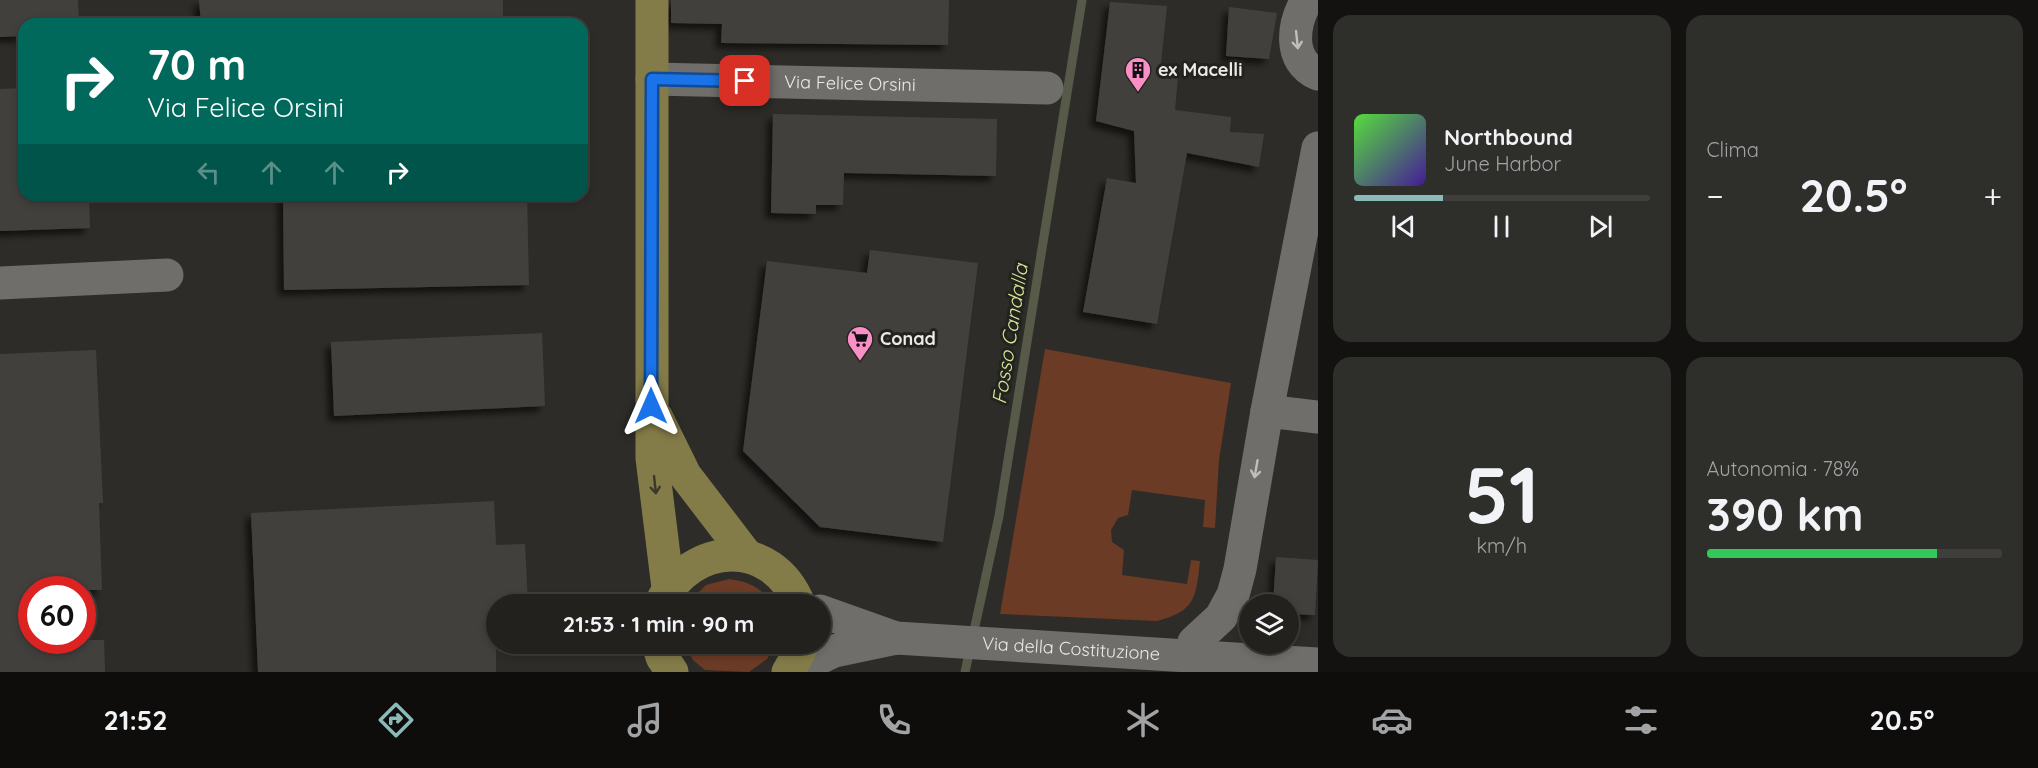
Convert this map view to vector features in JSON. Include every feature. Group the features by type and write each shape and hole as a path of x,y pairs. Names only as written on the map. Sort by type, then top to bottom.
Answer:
{"main road":[{"path":"652,0 651,406 653,469 664,594"},
{"path":"651,406 685,475 747,556 779,573 796,594"},
{"path":"665,594 680,574 703,560 729,555 747,556"},
{"path":"790,672 799,654"}],"street":[{"path":"1306,0 1297,16 1295,39 1301,61 1318,74"},
{"name":"Via Felice Orsini","path":"652,79 1047,88"},
{"path":"1205,657 1221,617 1233,595 1318,148"},
{"path":"0,283 167,275"},
{"path":"1267,411 1318,417"},
{"name":"Via della Costituzione","path":"831,615 896,638 1205,657 1300,658"},
{"name":"Via della Costituzione","path":"790,672 834,651 896,638"},
{"path":"1205,657 1239,646"}],"shaded area":[{"path":"1045,349 1231,383 1219,460 1215,528 1203,527 1205,500 1132,490 1128,515 1118,518 1111,530 1112,542 1124,550 1122,575 1187,584 1191,560 1200,561 1192,601 1187,607 1170,617 1157,621 1000,614"},
{"path":"729,579 754,586 764,594 697,594 706,585"},
{"path":"690,654 770,654 767,659 749,672 705,670"}],"building":[{"path":"0,0 78,0 79,18 18,18 18,36 0,37"},
{"path":"199,0 503,0 503,18 200,18"},
{"path":"671,0 949,0 948,45 721,43 722,24 671,23"},
{"path":"1110,2 1167,6 1160,73 1178,76 1175,110 1231,117 1230,132 1264,134 1259,167 1187,153 1157,324 1083,312 1107,178 1136,183 1134,131 1096,121"},
{"path":"1229,7 1277,13 1269,59 1226,56"},
{"path":"18,88 18,201 89,201 90,228 0,231 0,89"},
{"path":"773,114 997,119 996,176 844,173 843,205 816,205 816,214 771,213"},
{"path":"283,201 527,201 529,285 284,290"},
{"name":"Conad","path":"870,250 978,263 943,542 820,527 743,451 767,261 867,273"},
{"path":"542,333 545,406 334,416 331,342"},
{"path":"96,350 103,503 99,503 102,590 96,590 96,576 18,576 18,654 96,654 96,640 104,640 105,672 0,672 0,354"},
{"path":"494,501 496,545 525,544 528,594 486,594 486,654 496,654 496,672 258,672 251,513"},
{"path":"1276,557 1318,560 1315,615 1299,614 1299,594 1274,594"}],"waterway":[{"name":"Fosso Candalla","path":"965,672 999,516 1082,0"}],"place":[{"name":"ex Macelli","path":"1138,93"},
{"name":"Conad","path":"860,362"}],"route":[{"path":"651,406 652,79 745,81"}]}
